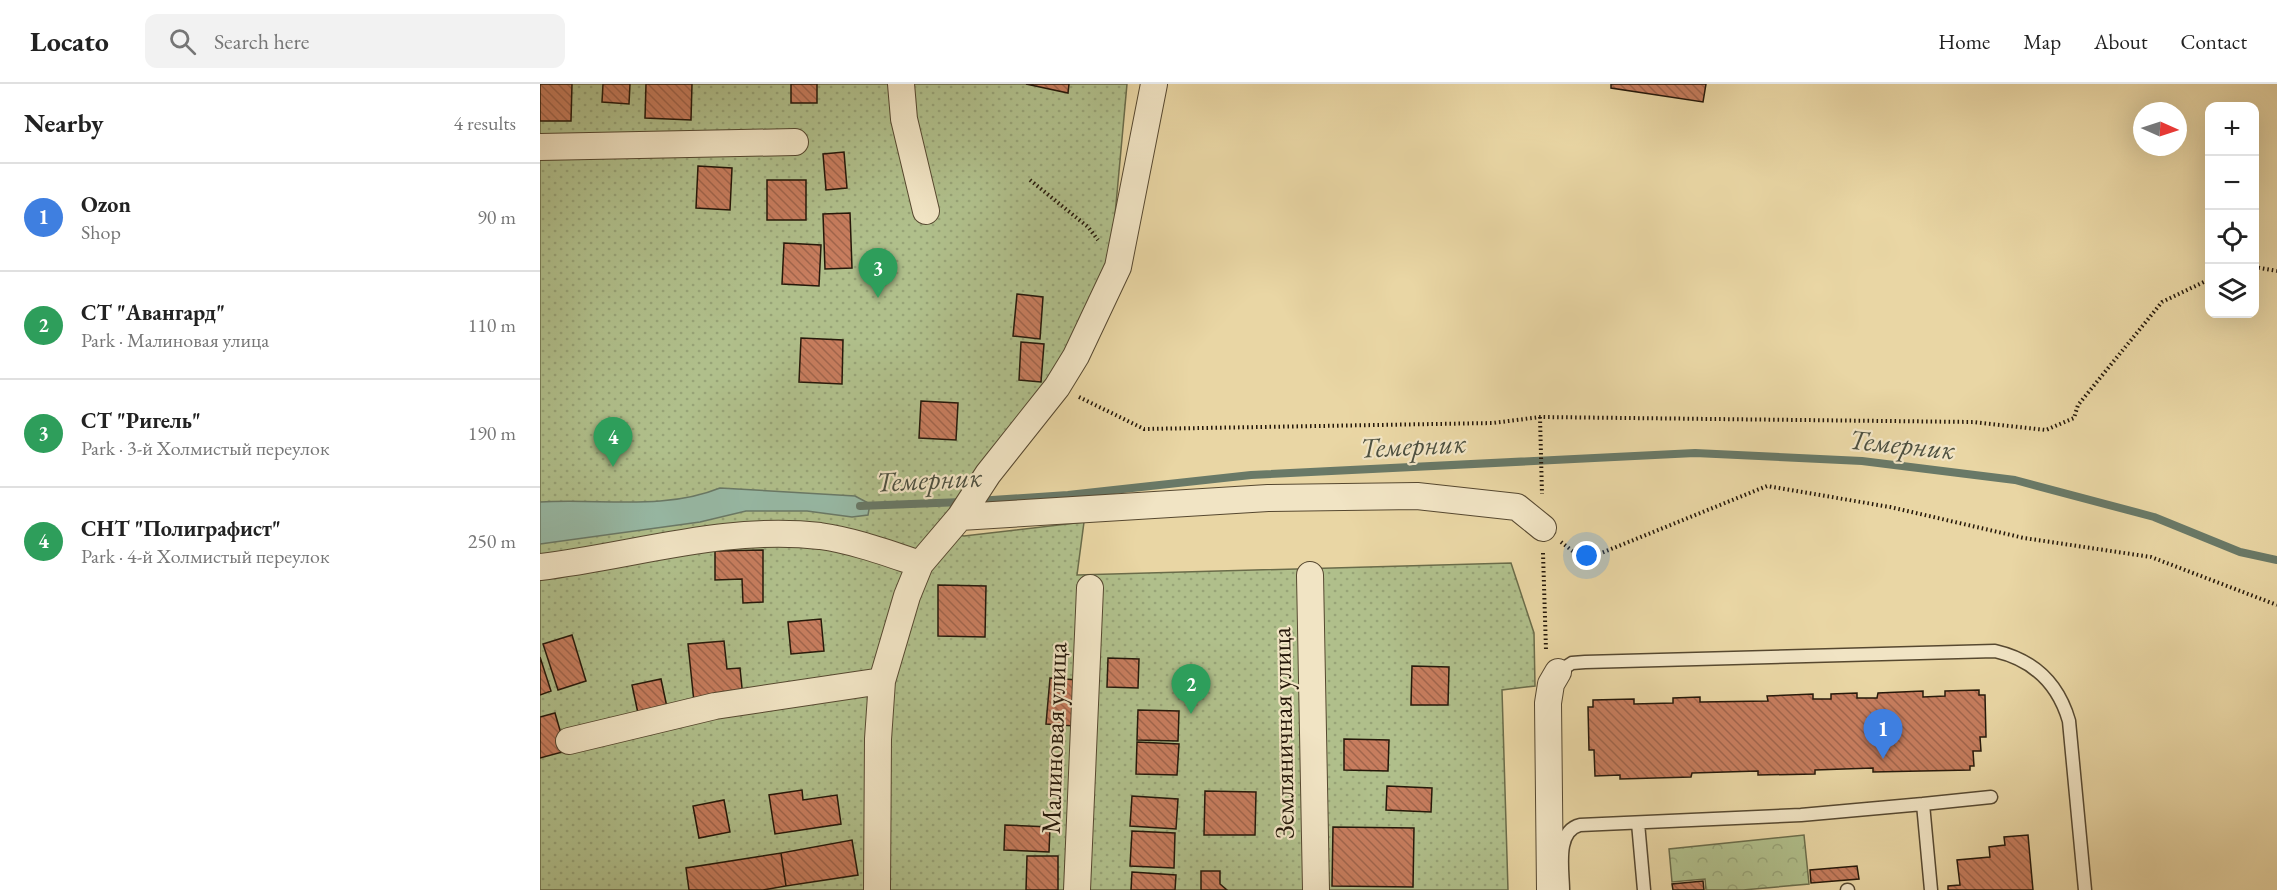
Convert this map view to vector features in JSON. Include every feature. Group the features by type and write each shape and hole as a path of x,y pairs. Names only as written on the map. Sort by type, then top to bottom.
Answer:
{"street":[{"path":"901,84 904,119 926,211"},
{"path":"876,890 878,739 882,681 907,596 920,564 960,517 988,474 1057,387 1076,356 1118,267 1154,84"},
{"path":"540,147 795,142"},
{"path":"960,517 1268,498 1417,496 1517,507 1543,528"},
{"path":"540,567 699,539 765,534 819,536 863,544 920,564"},
{"name":"Земляничная улица","path":"1310,575 1316,890"},
{"name":"Малиновая улица","path":"1077,890 1090,588"},
{"path":"1550,890 1548,703 1553,664"},
{"path":"569,741 715,706 882,681"}],"lane":[{"path":"1553,664 1995,651 2012,655 2041,672 2051,682 2065,707 2069,721 2085,890"},
{"path":"1563,890 1563,844 1571,830 1580,825 1801,815 1990,797"},
{"path":"1923,804 1931,890"},
{"path":"1638,823 1644,890"}],"path":[{"path":"1030,180 1088,227 1118,267"},
{"path":"2259,268 2277,271"},
{"path":"1057,387 1144,429 1493,423 1540,417 1973,422 2046,430 2074,418 2078,405 2162,302 2205,281"},
{"path":"1540,417 1542,479"},
{"path":"1543,528 1584,560 1767,486 1890,507 2024,538 2151,557 2277,605"},
{"path":"1543,528 1553,664"}],"green space":[{"path":"540,84 1127,84 1110,270 1057,387 947,533 964,536 1084,522 1077,575 1511,563 1534,633 1535,686 1502,690 1508,890 540,890"},
{"path":"1804,835 1809,884 1743,890 1706,890 1705,879 1672,882 1669,849"}],"shaded area":[{"path":"720,488 855,496 870,504 868,515 852,517 807,511 746,511 700,522 540,544 540,502 654,501 698,495"}],"building":[{"path":"540,84 572,84 571,121 540,121"},
{"path":"603,84 630,84 629,104 602,102"},
{"path":"646,84 692,84 691,120 645,118"},
{"path":"791,84 817,84 817,103 791,103"},
{"path":"1026,84 1069,84 1068,93"},
{"path":"1611,84 1706,84 1703,102 1611,88"},
{"path":"844,152 847,188 826,190 823,154"},
{"path":"698,166 732,168 730,210 696,208"},
{"path":"767,180 806,180 806,220 767,220"},
{"path":"850,213 852,268 825,269 823,214"},
{"path":"784,243 821,245 819,286 782,284"},
{"path":"1017,294 1043,297 1040,339 1013,336"},
{"path":"801,338 843,340 842,384 799,382"},
{"path":"1021,342 1044,344 1041,382 1019,380"},
{"path":"921,401 958,403 956,440 919,438"},
{"path":"763,550 763,602 743,603 742,579 715,580 715,551"},
{"path":"938,585 986,586 985,637 938,636"},
{"path":"821,619 824,651 791,654 788,622"},
{"path":"572,635 586,681 558,690 543,644"},
{"path":"724,641 727,669 740,668 743,698 694,702 688,644"},
{"path":"540,657 551,691 540,695"},
{"path":"1108,658 1139,659 1138,688 1107,687"},
{"path":"1412,666 1449,667 1448,705 1411,705"},
{"path":"1050,678 1078,680 1075,726 1046,724"},
{"path":"661,679 668,712 639,718 632,685"},
{"path":"1979,690 1979,695 1985,695 1986,737 1980,737 1981,751 1973,751 1974,766 1970,766 1970,770 1873,772 1873,768 1815,770 1815,774 1758,775 1758,771 1692,773 1691,777 1620,779 1620,775 1595,776 1594,750 1589,750 1588,707 1593,707 1593,700 1634,699 1634,704 1673,703 1673,698 1700,697 1700,702 1768,701 1767,696 1813,694 1813,699 1831,699 1831,694 1857,693 1857,698 1877,698 1878,693 1923,691 1923,697 1945,696 1945,691"},
{"path":"1138,710 1179,711 1178,741 1137,740"},
{"path":"555,713 566,751 540,758 540,717"},
{"path":"1344,739 1389,740 1388,771 1344,770"},
{"path":"1137,742 1179,744 1177,775 1136,774"},
{"path":"1387,786 1432,788 1431,812 1386,810"},
{"path":"802,790 803,800 837,795 841,824 775,834 769,795"},
{"path":"1205,791 1256,792 1255,835 1204,835"},
{"path":"1132,796 1178,799 1176,829 1130,826"},
{"path":"724,800 730,832 699,838 693,806"},
{"path":"1005,825 1050,827 1049,852 1004,850"},
{"path":"1333,827 1414,828 1413,887 1332,886"},
{"path":"1132,831 1175,833 1174,868 1130,866"},
{"path":"2028,835 2033,890 1948,890 1948,886 1960,885 1957,860 1990,857 1989,847 2005,845 2004,837"},
{"path":"852,840 858,875 786,886 781,853"},
{"path":"781,853 786,886 763,890 689,890 686,868"},
{"path":"1027,856 1058,856 1058,890 1026,890"},
{"path":"1857,866 1859,879 1811,883 1810,870"},
{"path":"1201,871 1220,871 1220,884 1227,890 1201,890"},
{"path":"1132,872 1176,875 1175,890 1131,890"},
{"path":"1703,881 1704,890 1673,890 1672,884"}],"waterway":[{"name":"Темерник","path":"977,501 1068,495 1251,475 1695,453 1862,461 2015,480 2154,517 2240,552 2277,560"},
{"name":"Темерник","path":"860,506 962,502"}],"place":[{"name":"СТ \"Ригель\"","path":"878,298"},
{"name":"СНТ \"Полиграфист\"","path":"613,467"},
{"name":"СТ \"Авангард\"","path":"1191,714"},
{"name":"Ozon","path":"1883,759"}]}
